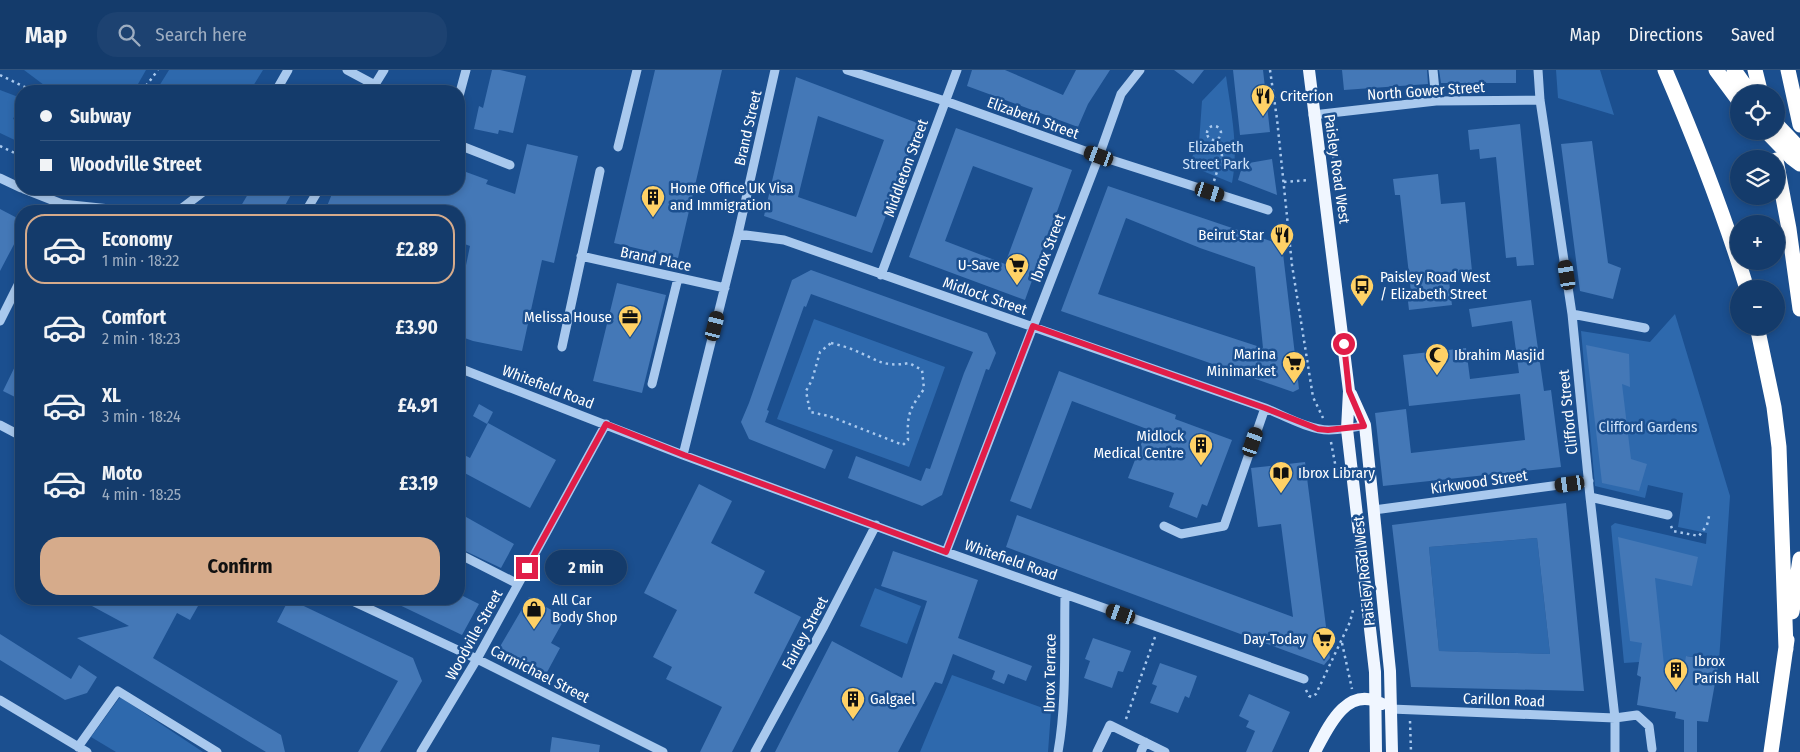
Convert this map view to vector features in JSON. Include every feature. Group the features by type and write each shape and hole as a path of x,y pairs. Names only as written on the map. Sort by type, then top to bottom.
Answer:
{"highway":[{"path":"1665,70 1709,175 1744,280"},
{"path":"1716,70 1730,89"},
{"path":"1734,70 1745,85"},
{"path":"1755,70 1758,85"},
{"path":"1788,70 1800,125"},
{"path":"1785,133 1800,149"},
{"path":"1775,140 1800,164"},
{"path":"1785,205 1800,309"},
{"path":"1759,335 1774,407 1779,447 1786,648"},
{"path":"1771,752 1800,559"}],"main road":[{"name":"Paisley Road West","path":"1309,70 1313,115 1349,391 1347,429 1375,672 1376,752"},
{"name":"Paisley Road West","path":"1349,391 1364,426 1390,671 1392,752"},
{"path":"1315,752 1332,719 1355,701 1361,699 1375,700 1391,709"}],"street":[{"path":"279,85 288,70"},
{"path":"347,70 369,85"},
{"path":"375,85 384,70"},
{"path":"462,85 466,70"},
{"path":"618,147 637,70"},
{"name":"Brand Street","path":"684,455 738,234 775,70"},
{"name":"Elizabeth Street","path":"847,70 945,101 1099,156 1268,210"},
{"name":"Middleton Street","path":"881,275 957,70"},
{"name":"Ibrox Street","path":"946,552 1099,156 1121,94 1140,70"},
{"path":"1433,70 1436,101"},
{"name":"Clifford Street","path":"1538,70 1540,100 1572,314 1615,718 1615,752"},
{"name":"North Gower Street","path":"1313,115 1436,101 1540,100"},
{"path":"465,147 510,164"},
{"path":"562,347 600,170"},
{"path":"0,178 15,185"},
{"path":"36,195 54,205"},
{"path":"186,205 199,195"},
{"name":"Midlock Street","path":"738,234 784,240 1265,408 1318,429 1347,429 1364,426"},
{"name":"Brand Place","path":"581,256 725,288"},
{"path":"652,384 678,278"},
{"path":"0,320 15,294"},
{"path":"1572,314 1645,328"},
{"name":"Whitefield Road","path":"465,370 684,455 946,552 1304,679"},
{"path":"1164,526 1181,534 1224,526 1265,408"},
{"name":"Woodville Street","path":"421,752 477,659 606,424"},
{"path":"0,425 15,433"},
{"name":"Kirkwood Street","path":"1374,510 1589,481"},
{"path":"1590,497 1668,515"},
{"name":"Fairley Street","path":"755,752 876,526"},
{"path":"465,557 518,584"},
{"name":"Ibrox Terrace","path":"1058,752 1062,732 1065,594"},
{"name":"Carmichael Street","path":"361,605 477,659 663,752"},
{"path":"78,747 118,691 217,752"},
{"path":"0,700 87,752"},
{"name":"Carillon Road","path":"1391,709 1615,718 1637,715 1649,726 1652,749"},
{"path":"1097,752 1110,725 1165,752"},
{"path":"1141,752 1145,742"}],"path":[{"path":"147,85 158,70"},
{"path":"1270,70 1292,265 1313,397 1328,430 1337,475"},
{"path":"0,75 21,85"},
{"path":"1210,192 1222,156 1219,138 1222,132 1220,127 1213,125 1207,132 1210,139 1215,140 1219,138"},
{"path":"0,146 15,153"},
{"path":"1284,182 1322,180"},
{"path":"831,343 853,349 876,361 895,366 909,363 922,370 924,389 910,408 908,440 903,445 829,416 810,412 806,391 812,380 820,352 831,343"},
{"path":"1668,515 1673,531 1699,536 1707,525 1709,516"},
{"path":"1304,679 1303,684 1309,696 1314,696 1350,622 1354,607"},
{"path":"1122,730 1158,628"},
{"path":"1341,641 1355,701"},
{"path":"1410,710 1411,752"}],"green space":[{"path":"24,70 146,70 137,85 44,85"},
{"path":"169,70 263,70 254,85 160,85"},
{"path":"1556,70 1600,70 1614,115 1558,98"},
{"name":"Elizabeth Street Park","path":"1226,76 1235,156 1232,183 1188,165 1199,143 1202,101"},
{"path":"0,90 15,96 15,115 13,119 15,120 15,140 0,133"},
{"name":"Clifford Gardens","path":"1675,314 1730,496 1719,661 1687,656 1684,668 1639,662 1624,663 1611,526 1615,523 1706,544 1707,533 1678,527 1683,493 1648,485 1645,498 1595,486 1581,331 1650,342"},
{"path":"814,319 945,367 909,467 777,419"},
{"path":"1537,538 1550,654 1439,651 1429,547"},
{"path":"875,588 921,606 907,644 860,626"},
{"path":"952,675 1051,711 1048,752 920,752"},
{"path":"120,697 203,752 116,752 91,737"}],"building":[{"path":"492,70 526,76 513,133 499,130 498,134 474,129 479,106 483,108"},
{"path":"655,70 722,70 678,258 614,243"},
{"path":"972,70 1005,70 1063,95 1076,70 1110,70 1088,104 1078,127 967,86"},
{"path":"1174,70 1204,70 1193,84"},
{"path":"1233,70 1263,70 1270,132 1240,135"},
{"path":"1342,70 1427,70 1428,84 1344,90"},
{"path":"1439,70 1516,70 1516,83 1441,83"},
{"path":"796,77 920,124 872,253 764,216","holes":["818,116 884,140 856,217 798,197"]},
{"path":"1520,124 1534,265 1517,266 1516,257 1506,258 1496,157 1480,159 1479,149 1470,150 1468,130"},
{"path":"956,128 1072,170 1025,300 909,257","holes":["973,166 1033,188 1005,264 945,241"]},
{"path":"1592,141 1608,263 1621,268 1613,299 1580,291 1561,144"},
{"path":"527,144 578,156 554,263 542,260 522,351 465,338 465,270 470,246 465,244 465,205 327,205 332,195 465,195 466,172 488,180 486,184 515,194"},
{"path":"1272,159 1277,195 1238,180 1243,164"},
{"path":"1438,174 1441,204 1465,202 1472,271 1448,274 1452,305 1409,310 1407,293 1411,292 1400,195 1395,195 1393,179"},
{"path":"1108,186 1282,245 1299,389 1293,392 1061,311","holes":["1126,218 1200,248 1255,267 1263,348 1098,294"]},
{"path":"247,195 291,195 285,205 242,205"},
{"path":"0,209 15,217 15,242 0,271"},
{"path":"811,270 987,333 996,353 989,370 986,369 942,495 922,506 848,478 856,456 921,481 926,468 930,469 973,352 811,294 806,307 804,306 767,410 769,411 765,422 833,450 825,469 749,439 741,422 792,280"},
{"name":"Melissa House","path":"617,283 666,295 642,393 593,381"},
{"path":"1531,300 1544,391 1551,390 1561,467 1383,486 1375,413 1406,409 1411,453 1525,440 1520,394 1409,406 1403,355 1466,348 1470,379 1519,373 1512,321 1472,327 1469,309"},
{"path":"1586,345 1629,354 1630,387 1622,384 1631,459 1647,464 1639,491 1602,483"},
{"path":"15,366 15,397 3,391"},
{"path":"1059,371 1176,415 1175,419 1232,440 1207,506 1202,504 1197,518 1169,507 1174,493 1128,478 1147,429 1072,401 1031,509 1010,501"},
{"path":"479,404 493,412 487,424 473,416"},
{"path":"488,423 556,460 530,508 465,473 465,455 470,458"},
{"path":"1305,462 1330,658 1324,665 1006,547 1017,515 1293,617 1281,524 1258,527 1251,468"},
{"path":"699,484 732,501 711,543 765,571 754,593 801,617 732,752 700,752 722,707 666,679 672,667 653,657 677,610 644,593"},
{"path":"1566,503 1584,691 1411,687 1392,525","holes":["1537,538 1550,654 1439,651 1429,547"]},
{"path":"465,516 514,544 501,568 465,551"},
{"path":"1618,537 1698,557 1692,586 1655,578 1664,665 1684,668 1686,656 1719,661 1708,722 1697,721 1697,752 1684,752 1684,720 1675,718 1676,712 1637,705 1641,677 1637,675 1642,643 1630,641"},
{"path":"893,551 978,580 958,638 1032,666 1026,681 1008,674 1004,684 992,679 995,671 953,654 942,684 935,682 898,752 775,752 832,641 902,678 927,601 881,586"},
{"path":"465,597 479,604 462,635 400,605 465,605"},
{"name":"All Car Body Shop","path":"529,597 565,618 551,643 560,648 545,676 498,650"},
{"path":"90,605 199,605 190,620 177,613 153,658 281,735 285,752 266,752 77,638 129,626"},
{"path":"286,605 302,605 413,658 422,681 380,752 358,752 398,681 277,622"},
{"path":"0,634 71,679 79,665 97,677 87,693 65,700 0,660"},
{"path":"1093,638 1131,651 1123,672 1118,671 1112,688 1084,678 1090,661 1085,659"},
{"path":"1160,663 1197,676 1189,698 1185,696 1178,713 1150,703 1157,686 1152,684"},
{"path":"1249,694 1290,712 1272,752 1246,752 1255,731 1246,727 1249,721 1239,716"},
{"path":"552,737 600,745 599,752 550,752"}],"place":[{"name":"Criterion","path":"1263,117"},
{"name":"Home Office UK Visa and Immigration","path":"653,218"},
{"name":"Beirut Star","path":"1282,256"},
{"name":"U-Save","path":"1017,286"},
{"name":"Paisley Road West / Elizabeth Street","path":"1362,307"},
{"name":"Melissa House","path":"630,338"},
{"name":"Ibrahim Masjid","path":"1437,376"},
{"name":"Marina Minimarket","path":"1294,384"},
{"name":"Midlock Medical Centre","path":"1201,466"},
{"name":"Ibrox Library","path":"1281,494"},
{"name":"All Car Body Shop","path":"534,630"},
{"name":"Day-Today","path":"1324,660"},
{"name":"Ibrox Parish Hall","path":"1676,691"},
{"name":"Galgael","path":"853,720"}],"route":[{"path":"527,568 606,424 684,455 946,552 1033,326 1265,408 1318,429 1328,430 1364,426 1349,391 1344,344"}]}
